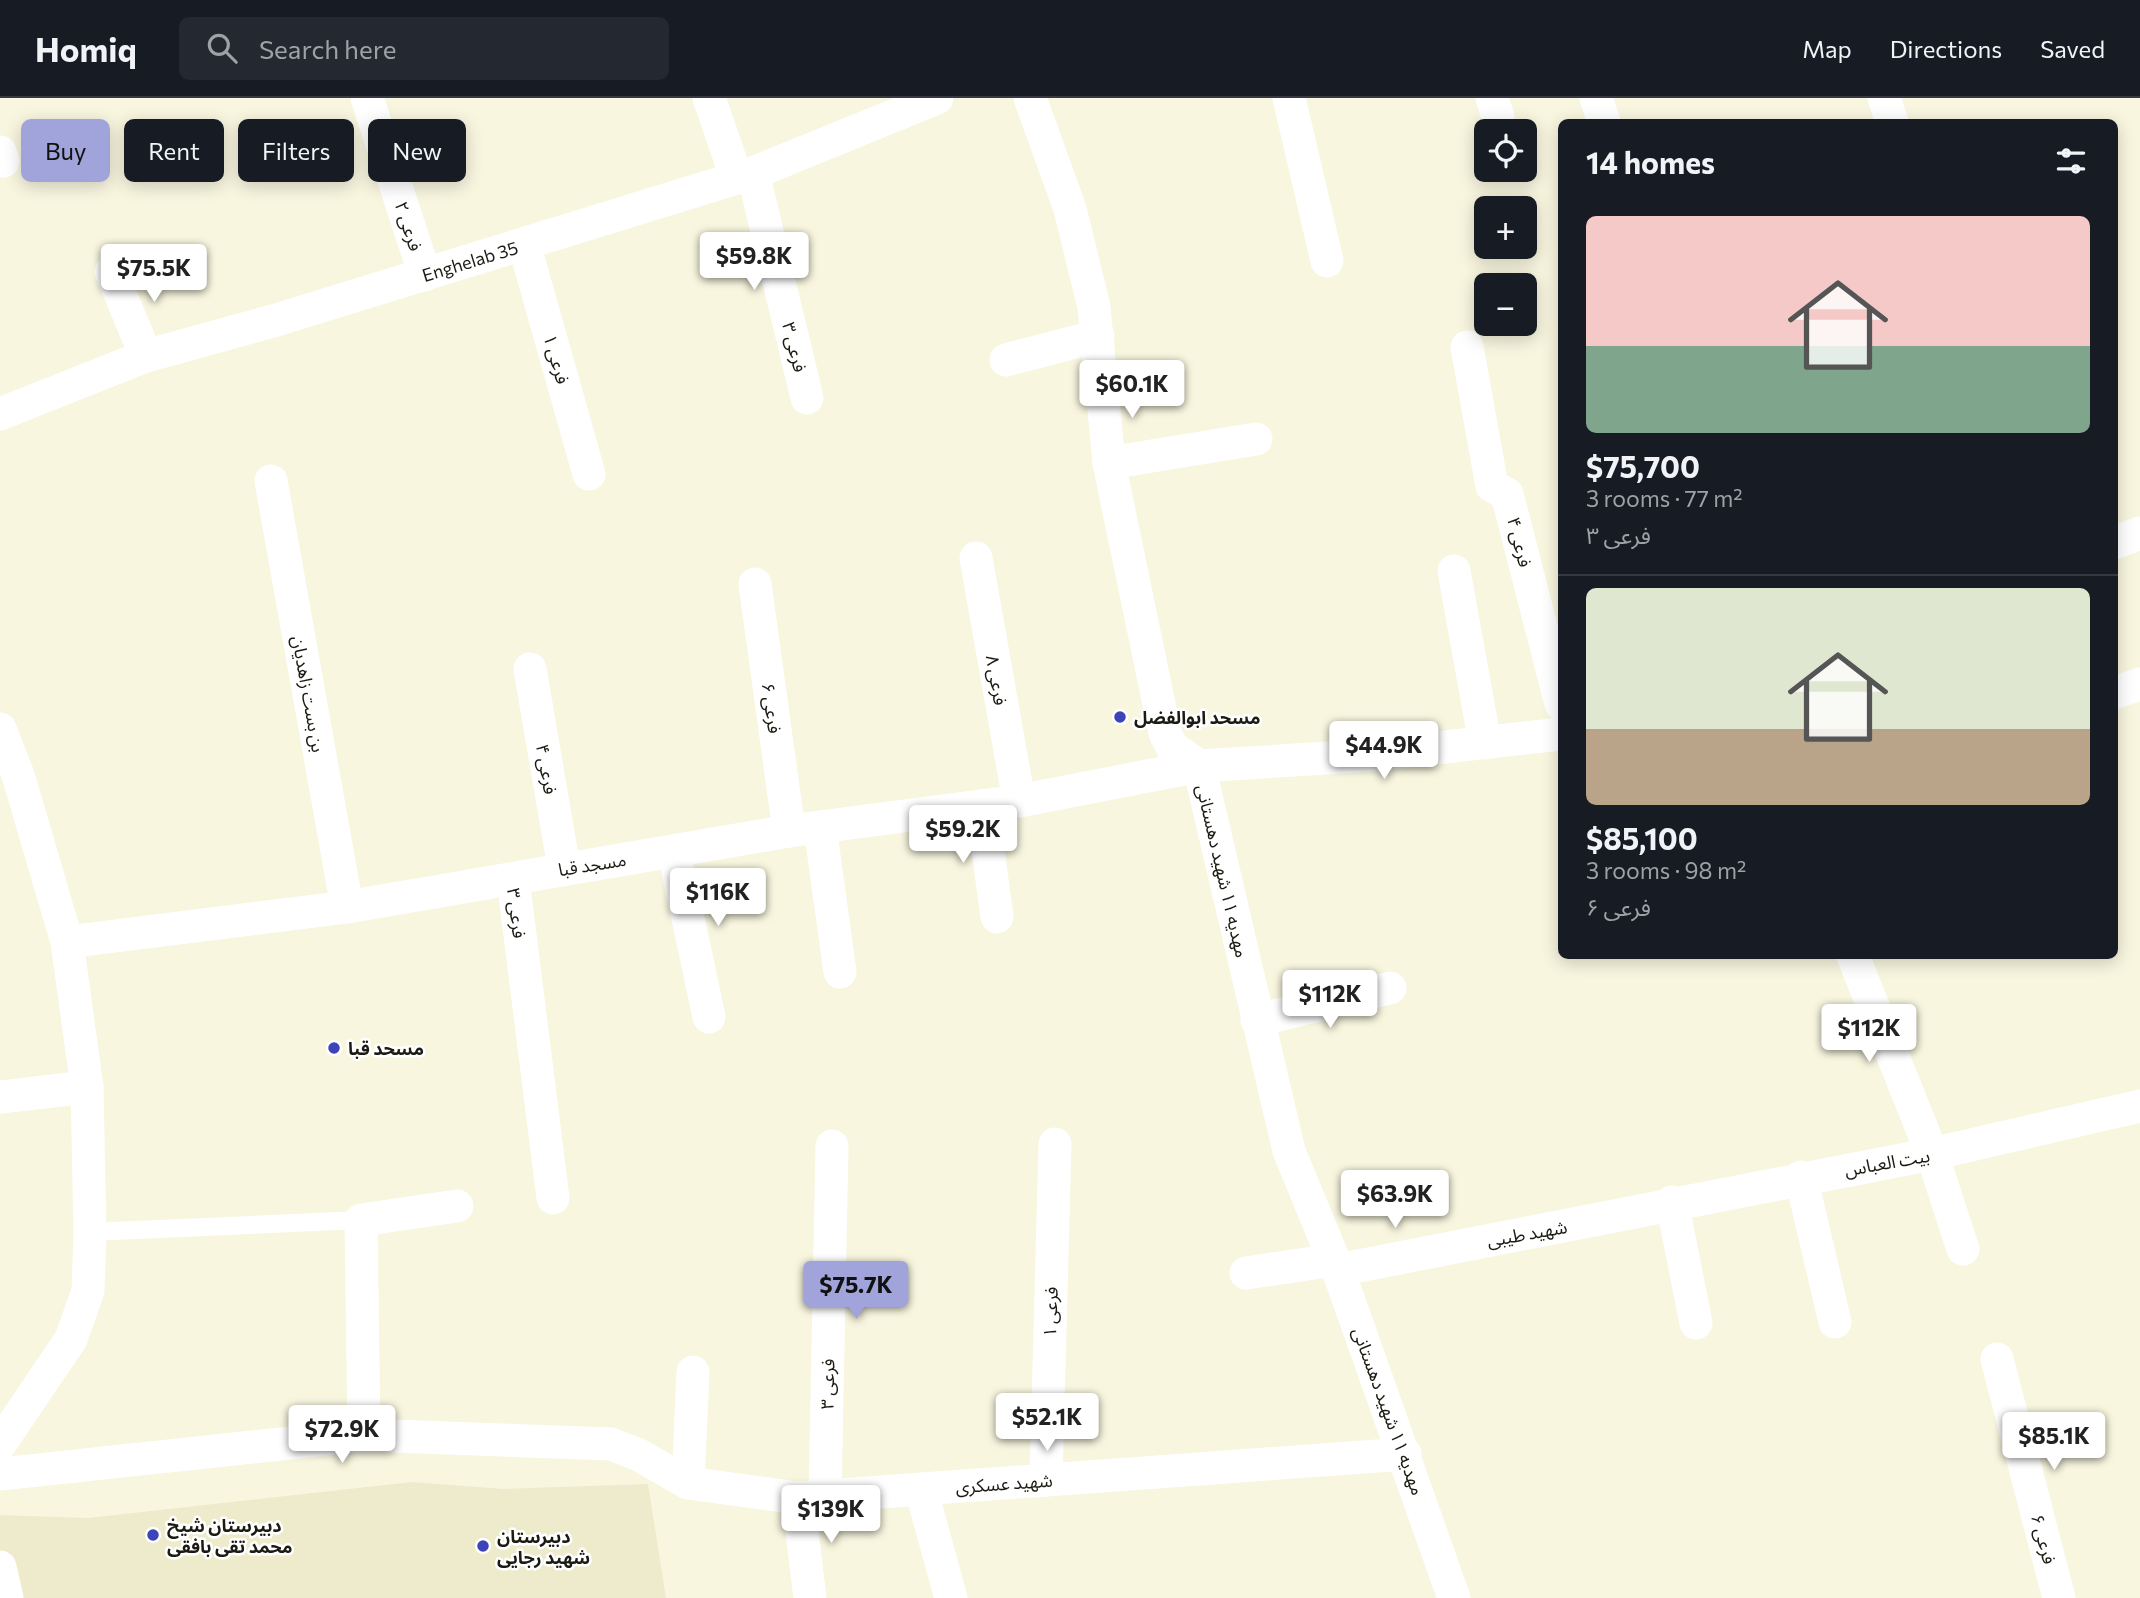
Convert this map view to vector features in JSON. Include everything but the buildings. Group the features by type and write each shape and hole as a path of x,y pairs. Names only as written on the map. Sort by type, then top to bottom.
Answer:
{"street":[{"name":"فرعی ۲","path":"367,98 425,275"},
{"path":"709,98 745,175"},
{"name":"Enghelab 35","path":"0,414 146,356 425,275 745,175 937,98"},
{"name":"مهدیه ۱۱ شهید دهستانی","path":"1030,98 1070,209 1098,336 1109,463 1165,733 1172,747 1199,766 1289,1151 1336,1265 1454,1598"},
{"path":"1289,98 1327,261"},
{"path":"1596,98 1603,119"},
{"path":"1884,98 1891,119"},
{"name":"فرعی ۳","path":"745,175 807,398"},
{"name":"فرعی ۱","path":"524,244 589,474"},
{"path":"111,272 146,356"},
{"path":"1006,360 1098,336"},
{"name":"فرعی ۴","path":"1467,347 1492,486 1507,494 1558,692"},
{"path":"1109,463 1255,439"},
{"name":"بن بست زاهدیان","path":"271,481 347,907"},
{"path":"2118,541 2140,533"},
{"name":"فرعی ۸","path":"976,558 1019,801"},
{"path":"1454,571 1485,743"},
{"name":"فرعی ۶","path":"755,584 805,829 840,972"},
{"name":"فرعی ۴","path":"530,669 564,868"},
{"path":"2118,692 2140,684"},
{"path":"0,729 18,775 67,942 87,1087 90,1231 88,1291 71,1339 0,1444"},
{"name":"مسجد قبا","path":"67,942 347,907 805,829 1019,801 1199,766 1374,755 1558,734"},
{"path":"982,806 997,917"},
{"path":"674,852 709,1017"},
{"name":"فرعی ۳","path":"513,878 553,1198"},
{"path":"1854,959 1932,1154 1963,1249"},
{"path":"1257,1020 1390,988"},
{"path":"0,1097 87,1087"},
{"name":"بیت العباس","path":"1633,1212 1672,1202 1932,1154 2140,1106"},
{"name":"فرعی ۱","path":"1046,1480 1055,1144"},
{"name":"فرعی ۳","path":"811,1497 832,1146"},
{"path":"1801,1177 1835,1322"},
{"path":"1672,1202 1696,1323"},
{"path":"364,1435 361,1220 457,1206"},
{"name":"شهید طیبی","path":"1246,1273 1336,1265 1633,1212"},
{"name":"فرعی ۶","path":"1997,1359 2059,1598"},
{"path":"0,1474 364,1435 611,1444 639,1455 688,1483 692,1372"},
{"name":"شهید عسکری","path":"688,1483 811,1497 1405,1454"},
{"path":"921,1489 951,1598"},
{"path":"810,1598 811,1497"},
{"path":"0,1567 7,1598"}],"lane":[{"path":"90,1231 361,1220"}],"shaded area":[{"path":"412,1482 504,1489 648,1484 666,1598 11,1598 0,1552 0,1515 88,1518"}],"place":[{"name":"مسحد ابوالفضل","path":"1120,717"},
{"name":"مسحد قبا","path":"334,1048"},
{"name":"دبیرستان شیخ محمد تقی بافقی","path":"153,1535"},
{"name":"دبیرستان شهید رجایی","path":"483,1546"}]}
